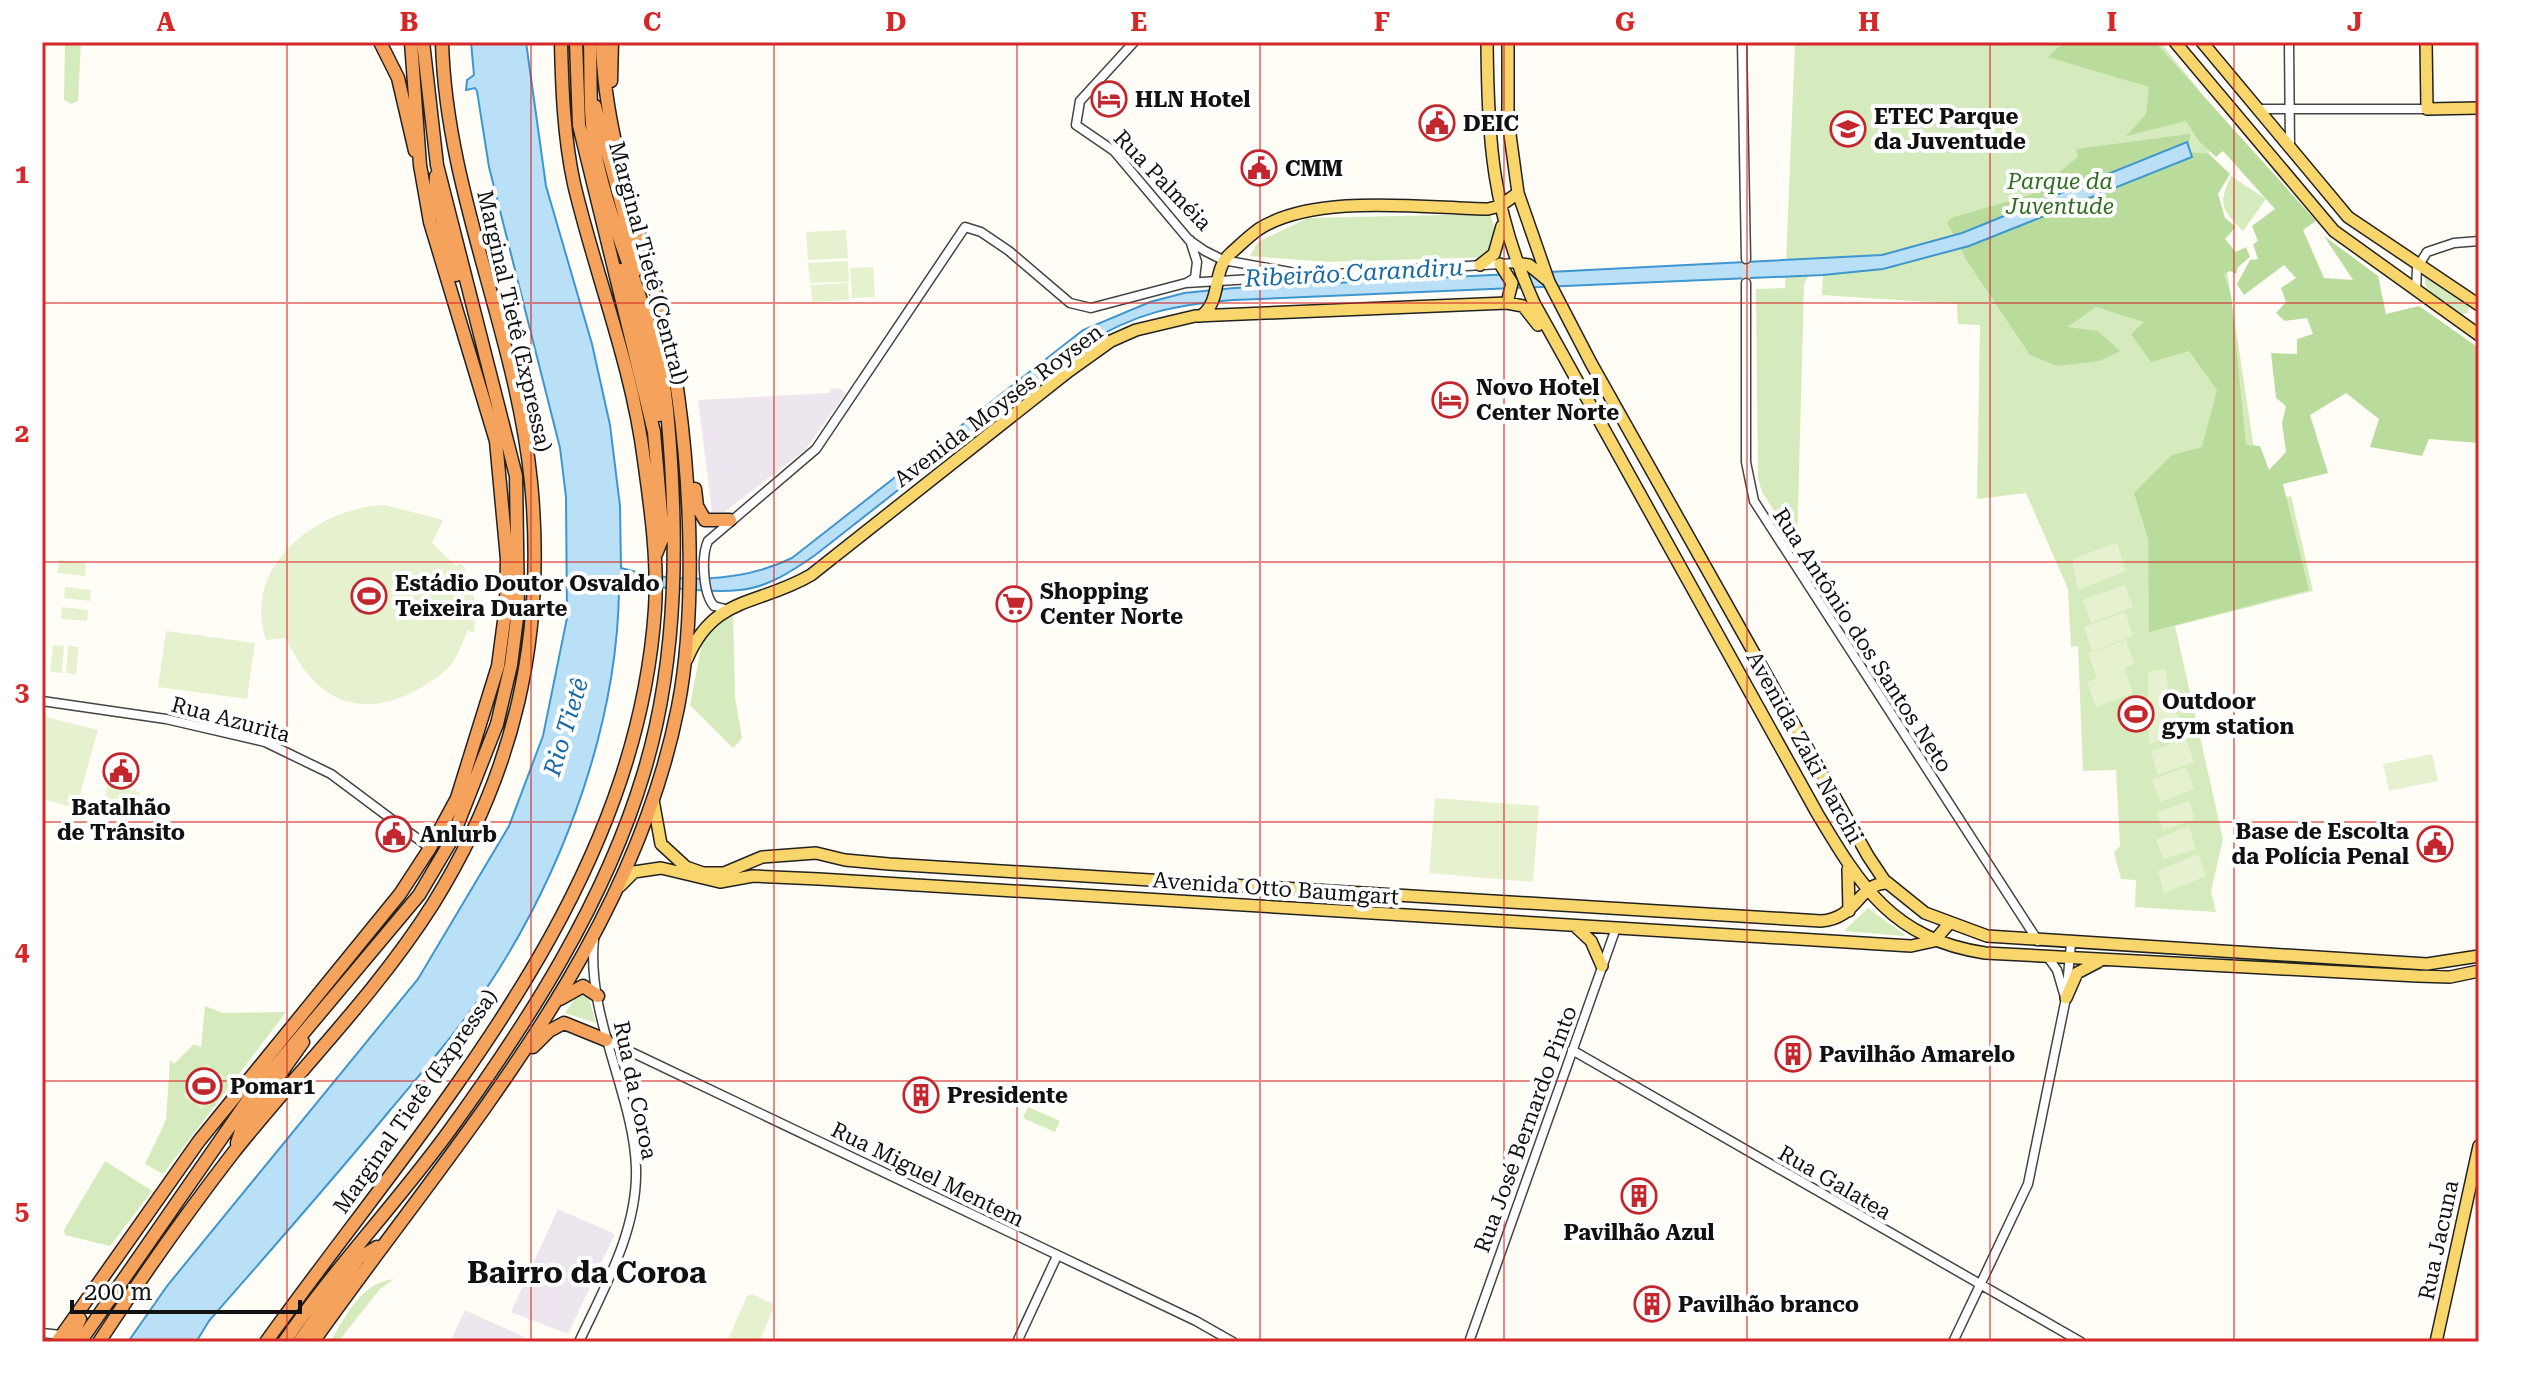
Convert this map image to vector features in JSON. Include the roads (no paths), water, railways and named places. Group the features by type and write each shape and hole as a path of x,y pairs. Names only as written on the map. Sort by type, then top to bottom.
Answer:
{"highway":[{"path":"380,42 398,78 410,139 420,165"},
{"path":"62,1340 199,1141 361,943 430,848 457,798 475,748 504,634 505,519 496,441 430,222 420,165 411,42"},
{"path":"80,1342 253,1093 330,997 419,895 451,841 497,724 513,651 518,610 516,476 437,165 423,42"},
{"name":"Marginal Tietê (Expressa)","path":"99,1342 233,1154 386,969 432,906 476,828 503,760 524,683 533,630 536,576 526,444 455,160 443,79 442,42"},
{"path":"561,42 573,179 637,413 655,561"},
{"path":"576,42 579,125 654,432 663,537 655,561"},
{"path":"579,125 584,92 584,42"},
{"name":"Marginal Tietê (Central)","path":"284,1342 444,1137 558,966 591,903 644,772 657,717 673,590 674,545 667,404 653,339 597,159 591,99 590,42"},
{"path":"602,42 607,104 686,418 700,514 712,523 730,520"},
{"path":"607,104 611,89 612,42"},
{"path":"591,99 598,111 618,200 644,286 654,294"},
{"path":"437,165 435,192 479,363 477,376"},
{"path":"608,251 619,263 646,349 662,433 670,446"},
{"path":"314,1341 512,1069 557,1001 609,901 653,795 675,719 685,625 688,494 678,396"},
{"name":"Marginal Tietê (Expressa)","path":"266,1342 485,1043 579,888 618,786 635,730 655,612 655,561"},
{"path":"557,1001 581,986 591,989 598,996"},
{"path":"233,1154 242,1128 325,1011 330,997"},
{"path":"512,1069 558,1024 570,1024 606,1040"},
{"path":"299,1342 359,1258 382,1244"}],"main road":[{"name":"Avenida Zaki Narchi","path":"1487,42 1488,135 1502,212 1518,266 1534,303 1848,864 1867,890 1904,924 1934,941 1985,953 2417,976 2450,977 2479,971"},
{"name":"Avenida Zaki Narchi","path":"1508,42 1508,120 1518,193 1549,282 1871,861 1888,883 1925,913 1948,925 1987,936 2427,964 2479,956"},
{"path":"2175,42 2334,231 2479,335"},
{"path":"2202,42 2348,217 2478,304 2474,317 2462,323"},
{"path":"2426,42 2427,109 2479,108"},
{"path":"2207,83 2235,106 2257,109"},
{"path":"1480,265 1499,245 1502,212 1518,193"},
{"path":"2318,213 2328,210 2332,200"},
{"path":"1203,314 1215,302 1223,260 1261,228 1322,209 1502,212"},
{"path":"2334,231 2338,222 2348,217"},
{"path":"2396,249 2397,276"},
{"path":"1518,266 1529,265 1549,282"},
{"path":"1502,266 1512,283 1508,301 1523,306 1549,334"},
{"name":"Avenida Moysés Roysen","path":"682,670 705,625 725,609 780,591 811,575 1111,341 1166,321 1203,314 1508,301"},
{"path":"1716,631 1728,627 1734,616"},
{"path":"1725,646 1733,636 1746,636"},
{"name":"Avenida Otto Baumgart","path":"653,795 655,824 661,844 686,867 715,874 762,857 802,854 827,855 845,860 1821,921 1842,917 1849,912"},
{"path":"802,854 795,864 803,878"},
{"path":"826,879 831,868 827,855"},
{"path":"1855,875 1866,872 1871,861"},
{"path":"1848,864 1849,912"},
{"name":"Avenida Otto Baumgart","path":"609,901 626,878 641,870 669,869 720,882 753,876 826,879 1911,946 1934,941"},
{"path":"1102,897 1109,888 1104,877"},
{"path":"1118,898 1113,888 1120,878"},
{"path":"1849,912 1867,890 1888,883"},
{"path":"1516,922 1521,911 1517,903"},
{"path":"1616,928 1626,915 1647,911"},
{"path":"1934,941 1948,925"},
{"path":"1575,927 1591,941 1602,966"},
{"path":"2066,998 2077,973 2104,958"},
{"name":"Rua Jacuna","path":"2436,1342 2475,1182 2479,1146"}],"street":[{"name":"Rua Palméia","path":"1134,42 1080,101 1076,125 1125,163 1189,240 1223,260"},
{"path":"1742,42 1746,259"},
{"path":"2289,42 2290,150"},
{"path":"2257,109 2427,109"},
{"name":"Avenida Moysés Roysen","path":"730,520 816,449 965,227 981,232 1009,251 1070,303 1091,308 1186,283 1217,285 1305,275 1480,265 1518,266"},
{"path":"1186,283 1195,278 1197,269 1189,240"},
{"path":"2416,291 2418,263 2434,248 2479,241"},
{"name":"Avenida Moysés Roysen","path":"1223,260 1305,275"},
{"name":"Rua Antônio dos Santos Neto","path":"1746,283 1746,462 1754,501 2038,941"},
{"path":"725,609 714,606 707,597 706,546 730,520"},
{"name":"Rua Azurita","path":"42,701 166,719 265,742 331,774 430,848"},
{"name":"Rua José Bernardo Pinto","path":"1469,1342 1616,928"},
{"name":"Rua da Coroa","path":"579,1342 621,1249 635,1189 636,1166 598,996 593,966 595,931"},
{"path":"1953,1342 2028,1184 2066,998 2071,943"},
{"path":"2047,956 2057,970 2066,998"},
{"name":"Rua Miguel Mentem","path":"606,1040 1233,1342"},
{"name":"Rua Galatea","path":"1572,1050 2081,1342"},
{"path":"1017,1342 1057,1256"},
{"path":"42,1333 62,1340"}],"water":[{"name":"Rio Tietê","path":"471,42 526,42 546,186 592,344 610,425 620,506 621,568 663,577 729,576 792,558 1083,330 1150,302 1184,293 1234,288 1882,255 1962,233 2187,142 2192,157 1969,246 1883,269 1823,275 1234,300 1155,312 1120,325 1083,345 814,556 779,578 739,590 649,587 619,591 609,690 584,788 546,882 524,927 487,988 434,1058 209,1321 196,1342 128,1342 167,1286 418,979 509,826 543,736 567,618 566,497 560,448 489,167 477,91 475,88 466,90 467,80 474,75"}],"tunnel":[{"path":"1746,259 1746,283"}],"place":[{"name":"HLN Hotel","path":"1109,99"},
{"name":"DEIC","path":"1437,123"},
{"name":"ETEC Parque da Juventude","path":"1848,129"},
{"name":"CMM","path":"1259,168"},
{"name":"Novo Hotel Center Norte","path":"1450,400"},
{"name":"Estádio Doutor Osvaldo Teixeira Duarte","path":"369,596"},
{"name":"Shopping Center Norte","path":"1014,604"},
{"name":"Outdoor gym station","path":"2136,714"},
{"name":"Batalhão de Trânsito","path":"121,771"},
{"name":"Anlurb","path":"394,834"},
{"name":"Base de Escolta da Polícia Penal","path":"2435,844"},
{"name":"Pavilhão Amarelo","path":"1793,1054"},
{"name":"Pomar1","path":"204,1086"},
{"name":"Presidente","path":"921,1095"},
{"name":"Pavilhão Azul","path":"1639,1196"},
{"name":"Pavilhão branco","path":"1652,1304"}],"district":[{"name":"Bairro da Coroa","path":"587,1273"}],"park label":[{"name":"Parque da Juventude","path":"2060,194"}],"water label":[{"name":"Ribeirão Carandiru","path":"1354,273"}]}
